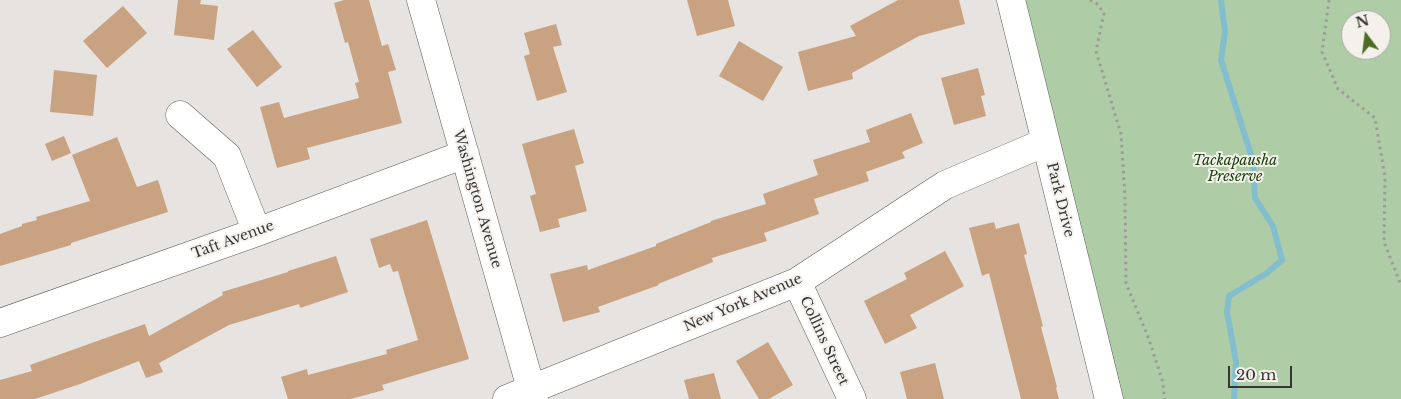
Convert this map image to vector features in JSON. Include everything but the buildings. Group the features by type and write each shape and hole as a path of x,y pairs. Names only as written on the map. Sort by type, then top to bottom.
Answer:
{"street":[{"name":"Washington Avenue","path":"421,0 465,154 524,396"},
{"name":"Park Drive","path":"1011,0 1109,399"},
{"path":"180,115 227,156 257,232"},
{"name":"New York Avenue","path":"524,396 797,282 946,185 1046,142"},
{"name":"Taft Avenue","path":"0,323 257,232 465,154"},
{"name":"Collins Street","path":"797,282 852,399"}],"path":[{"path":"1090,0 1096,3 1104,13 1096,51 1121,134 1126,197 1126,283 1148,337 1162,379 1166,399"},
{"path":"1329,0 1322,52 1338,89 1376,118 1385,177 1384,242 1401,285"}],"green space":[{"name":"Tackapausha Preserve","path":"1020,0 1401,0 1401,399 1123,399"}],"waterway":[{"path":"1221,0 1225,32 1221,60 1253,161 1255,198 1273,226 1282,260 1267,273 1229,296 1227,312 1236,362 1234,399"}]}
